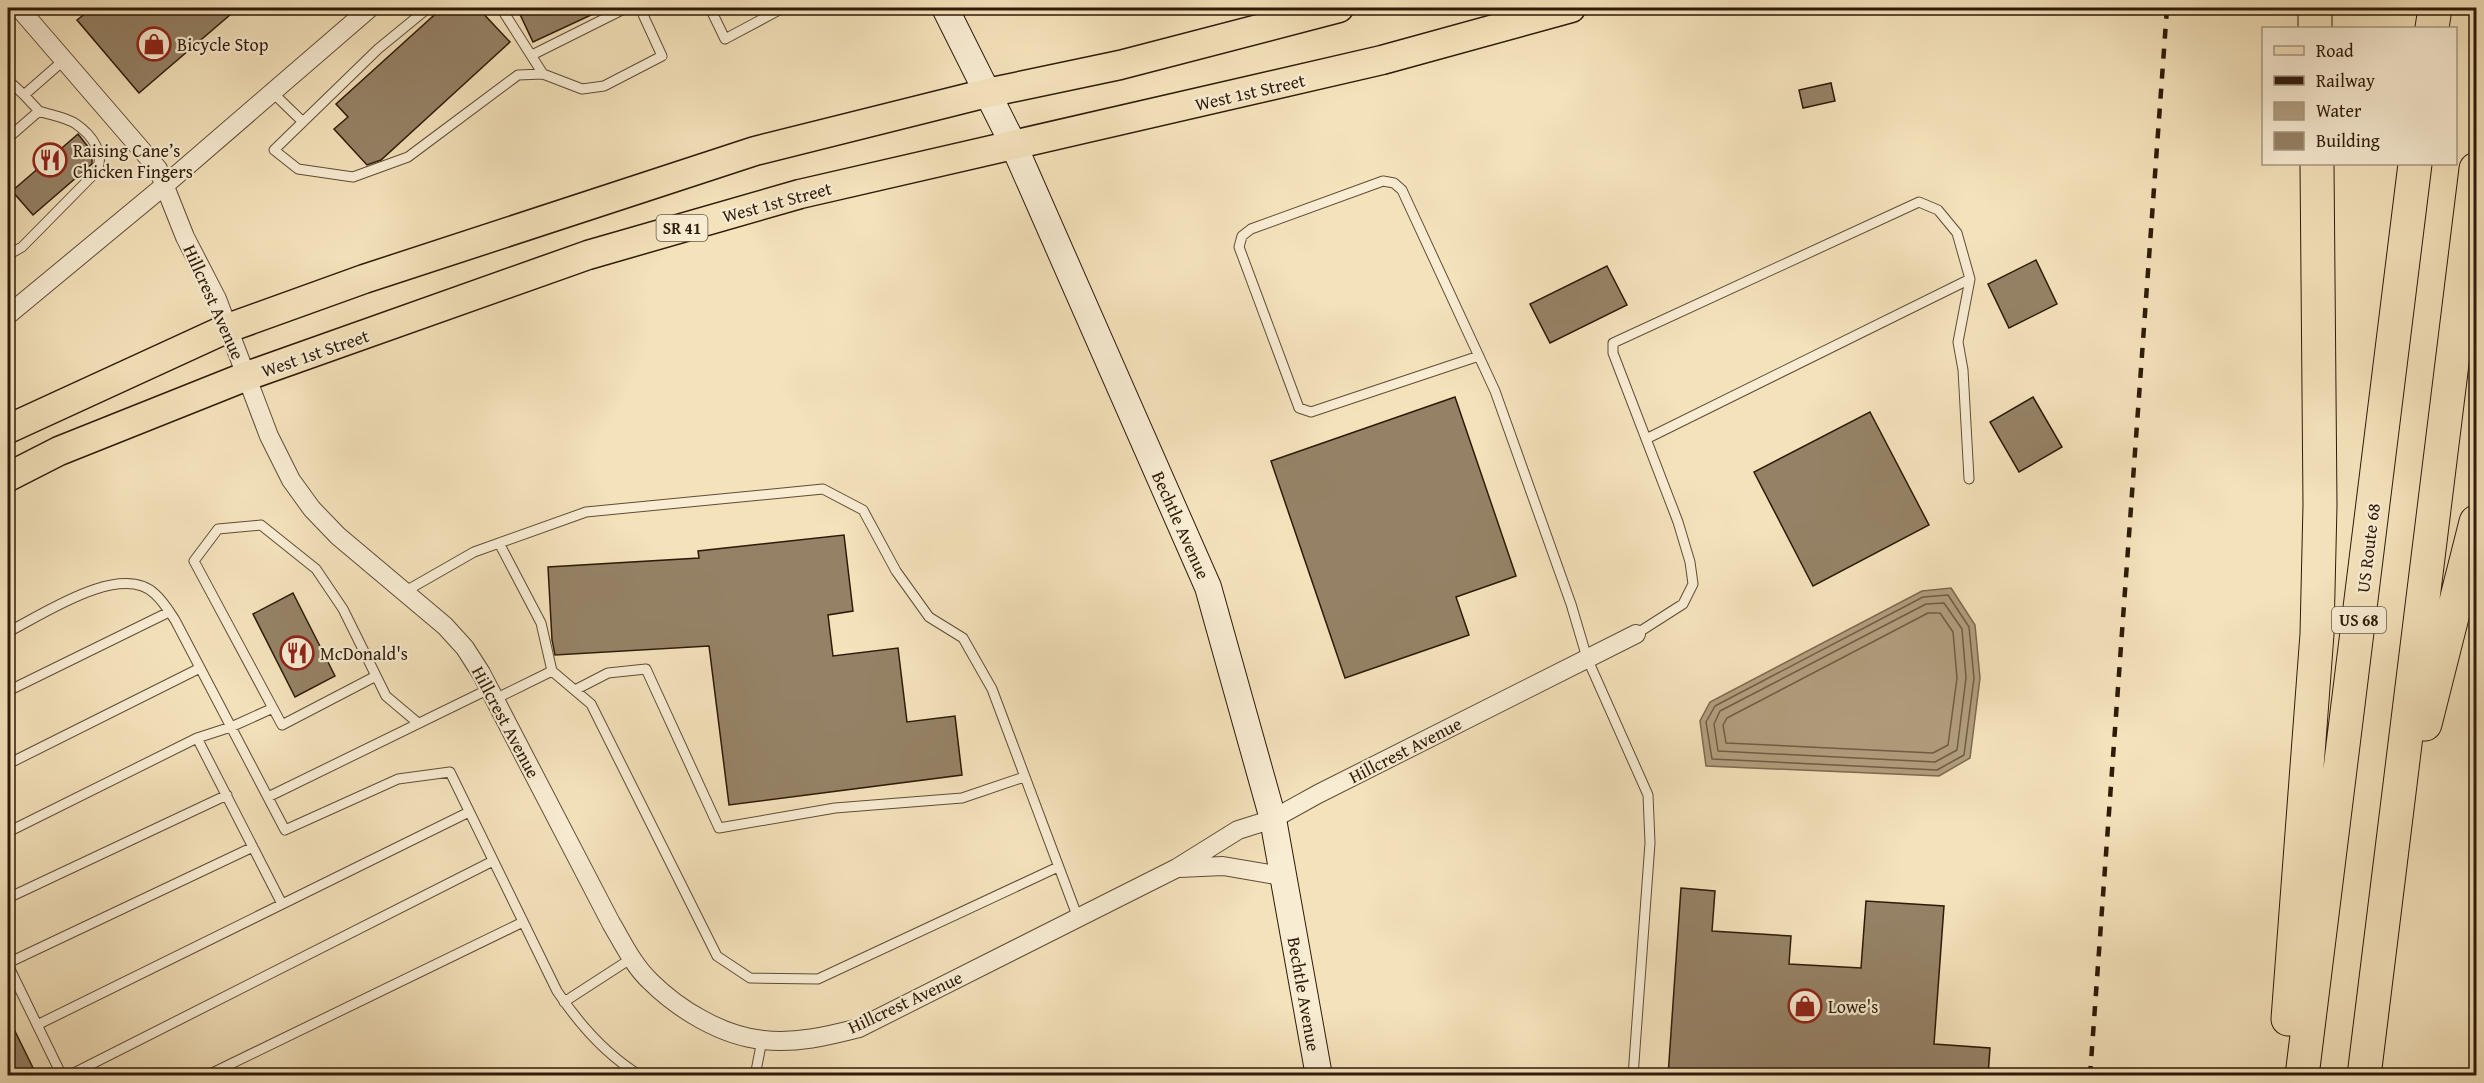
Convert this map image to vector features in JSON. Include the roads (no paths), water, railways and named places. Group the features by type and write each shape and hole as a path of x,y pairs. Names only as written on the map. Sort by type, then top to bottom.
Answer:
{"highway":[{"path":"2315,8 2315,27"},
{"path":"2432,27 2435,8"},
{"path":"2285,1076 2317,634 2320,505 2317,165"},
{"name":"US Route 68","path":"2302,1076 2415,165"},
{"path":"2364,1076 2476,170"},
{"path":"2391,854 2476,522"}],"main road":[{"path":"8,429 228,328 364,279 755,151 987,93 1120,65 1339,8"},
{"name":"West 1st Street","path":"8,477 59,451 247,376 402,323 588,255 800,194 1382,60 1571,8"}],"street":[{"name":"Hillcrest Avenue","path":"19,8 158,169 185,237 228,328 268,436 291,480 312,509 338,536 445,626 465,648 492,694 632,958 649,980 674,1002 704,1020 736,1034 762,1041 825,1036 859,1028 1177,868 1238,830 1273,819 1318,794 1636,634"},
{"path":"8,315 165,185 370,8"},
{"name":"Bechtle Avenue","path":"945,8 1014,146 1208,587 1273,819 1281,876 1319,1076"},
{"name":"Hillcrest Avenue","path":"1177,868 1223,866 1281,876"}],"lane":[{"path":"428,8 378,49 274,150 298,169 353,177 408,157 518,75 543,74 582,89 604,86 662,56 639,8"},
{"path":"501,8 543,74"},
{"path":"532,55 626,8"},
{"path":"710,8 725,39 783,8"},
{"path":"24,95 64,60"},
{"path":"8,80 39,111 75,123 92,140 100,152 101,162 96,172 22,248 8,255"},
{"path":"272,92 303,122"},
{"path":"8,138 39,111"},
{"path":"1479,356 1311,412 1299,408 1239,247 1242,236 1251,230 1383,181 1394,183 1402,190 1479,356 1499,402 1571,604 1587,658 1648,795 1650,843 1633,1076"},
{"path":"1636,634 1683,604 1693,584 1690,562 1678,522 1613,353 1613,343 1919,202 1938,210 1957,233 1970,279 1958,342 1963,370 1969,479"},
{"path":"1646,439 1970,279"},
{"path":"404,592 474,552 585,512 823,489 863,510 896,570 929,617 963,638 992,689 1078,918"},
{"path":"376,676 282,725 194,561 218,529 261,525 316,569 344,609 386,696 418,723"},
{"path":"499,543 541,623 552,671 591,704 717,956 750,978 818,979 1058,867"},
{"path":"8,632 102,585 133,582 154,592 170,612 285,830 398,779 450,772 564,1002 600,1044 641,1076"},
{"path":"8,691 170,612"},
{"path":"8,764 200,668"},
{"path":"575,690 608,673 646,669 719,828 835,808 962,798 1024,777"},
{"path":"268,797 418,723 552,671"},
{"path":"8,832 197,738 231,727 273,708"},
{"path":"197,738 282,904"},
{"path":"8,898 226,795"},
{"path":"37,1025 469,812"},
{"path":"62,1076 8,964 253,847"},
{"path":"68,1076 493,861"},
{"path":"206,1076 523,921"},
{"path":"564,1002 632,958"},
{"path":"755,1076 762,1041"}],"water":[{"path":"1951,588 1975,625 1980,678 1970,758 1939,776 1706,766 1700,721 1710,702 1922,591"}],"railway":[{"path":"2090,1076 2167,8"}],"place":[{"name":"Bicycle Stop","path":"154,44"},
{"name":"Raising Cane’s Chicken Fingers","path":"50,160"},
{"name":"McDonald's","path":"297,653"},
{"name":"Lowe's","path":"1805,1006"}]}
